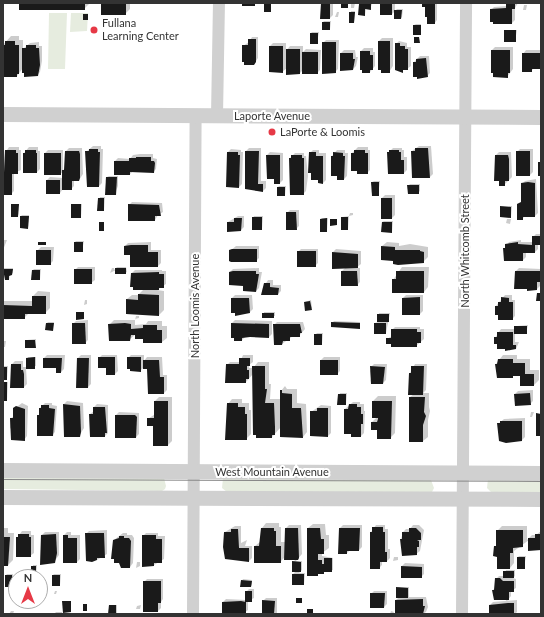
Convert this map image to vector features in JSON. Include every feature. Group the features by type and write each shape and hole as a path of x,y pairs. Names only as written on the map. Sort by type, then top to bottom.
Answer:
{"street":[{"path":"217,116 219,3"},
{"name":"North Whitcomb Street","path":"462,614 466,3"},
{"name":"Laporte Avenue","path":"3,114 541,117"},
{"name":"North Loomis Avenue","path":"194,614 196,116"},
{"name":"West Mountain Avenue","path":"3,470 541,473"},
{"path":"3,496 541,499"}],"shaded area":[{"path":"49,13 67,13 65,69 48,69"},
{"path":"71,13 88,13 87,31 70,32"},
{"path":"3,475 164,478 166,486 162,491 3,489"},
{"path":"223,478 427,479 431,480 434,488 432,492 227,492 222,488"},
{"path":"541,478 541,493 492,493 487,488 488,479"}],"building":[{"path":"19,3 85,3 85,10 19,10"},
{"path":"101,3 126,3 126,15 101,15"},
{"path":"242,3 255,3 255,6 242,6"},
{"path":"264,3 271,3 271,12 264,12"},
{"path":"321,3 330,3 330,19 320,19"},
{"path":"341,3 348,3 348,8 341,8"},
{"path":"380,3 392,3 392,15 380,15"},
{"path":"422,3 435,3 435,24 427,24 425,7 422,7"},
{"path":"359,4 371,4 371,10 365,9 365,16 358,15"},
{"path":"506,4 515,4 515,9 512,9 512,24 493,24 493,22 490,22 490,9 506,8"},
{"path":"394,10 402,10 401,19 394,19"},
{"path":"349,12 355,12 354,23 349,23"},
{"path":"83,14 88,14 88,20 83,20"},
{"path":"322,22 330,22 330,30 322,30"},
{"path":"413,25 421,25 421,35 413,35"},
{"path":"504,30 516,30 516,42 504,42"},
{"path":"310,33 318,33 318,44 310,44"},
{"path":"414,37 419,37 420,43 414,43"},
{"path":"248,39 256,39 256,62 254,65 244,65 244,62 242,62 242,45 248,45"},
{"path":"5,41 15,41 15,45 19,45 19,74 17,74 17,77 3,77 3,45 5,45"},
{"path":"378,41 390,41 390,73 381,73 381,70 378,70"},
{"path":"322,42 336,42 336,73 322,74"},
{"path":"395,43 400,43 400,46 405,46 405,49 408,49 408,70 403,70 403,73 395,70"},
{"path":"26,45 36,45 36,48 39,48 40,65 38,76 24,77 24,73 22,73 22,48 26,48"},
{"path":"269,46 283,46 283,73 269,72"},
{"path":"286,49 300,49 300,74 286,75"},
{"path":"491,50 510,50 510,73 508,73 508,78 493,77 493,73 491,73"},
{"path":"360,51 370,51 370,55 373,55 373,70 370,70 370,73 362,73 362,70 360,70"},
{"path":"302,52 318,52 318,74 302,74"},
{"path":"340,53 353,53 353,59 355,59 353,70 340,71"},
{"path":"522,53 541,53 540,69 532,69 532,72 522,72"},
{"path":"426,58 428,77 417,79 417,77 413,77 413,62 416,62 416,59"},
{"path":"415,148 428,148 430,178 412,178 411,151 415,151"},
{"path":"89,149 98,149 98,152 100,152 99,187 87,187 85,151 89,151"},
{"path":"5,150 16,150 16,153 18,153 18,174 12,174 12,195 3,195"},
{"path":"25,150 36,150 37,173 23,173 23,153 25,153"},
{"path":"354,150 365,150 365,153 368,153 368,174 357,174 357,171 351,171 351,153 354,153"},
{"path":"389,150 399,150 399,152 401,152 401,160 404,160 404,174 388,174 387,152 389,152"},
{"path":"65,151 79,151 80,154 80,178 79,181 72,181 72,190 62,190 62,170 64,170"},
{"path":"245,151 259,151 258,184 263,184 263,192 245,189"},
{"path":"516,151 530,151 530,176 516,176"},
{"path":"227,152 238,152 238,155 240,155 239,188 226,187"},
{"path":"309,152 316,152 316,156 323,156 323,184 318,183 318,180 311,180 311,173 308,173"},
{"path":"333,152 343,153 343,156 345,156 344,180 337,180 337,176 331,176 331,156 333,156"},
{"path":"44,153 61,153 61,175 44,175"},
{"path":"266,155 280,155 280,184 274,184 274,179 267,179"},
{"path":"291,155 302,155 302,158 304,158 304,195 290,195 289,158 291,158"},
{"path":"495,155 508,155 509,181 505,181 505,186 499,186 499,181 494,181"},
{"path":"151,157 151,161 154,161 155,163 154,173 130,172 130,175 114,175 114,161 129,161 129,158"},
{"path":"538,162 541,162 541,176 538,176"},
{"path":"106,177 117,177 116,195 105,195"},
{"path":"46,180 60,180 60,194 46,194"},
{"path":"371,182 379,182 379,196 372,196"},
{"path":"521,183 535,183 535,217 523,217 523,220 517,220 517,204 521,202"},
{"path":"407,185 419,185 419,194 408,194"},
{"path":"277,187 285,187 285,196 277,196"},
{"path":"98,198 104,198 104,211 97,211"},
{"path":"381,198 392,198 392,219 381,219"},
{"path":"11,204 19,204 18,217 11,217"},
{"path":"71,204 81,204 81,218 71,218"},
{"path":"128,204 159,205 161,216 155,216 155,221 128,221"},
{"path":"500,206 511,207 511,218 500,217"},
{"path":"286,212 296,212 297,230 286,230"},
{"path":"20,216 29,216 28,229 20,228"},
{"path":"252,217 262,217 262,230 252,230"},
{"path":"341,217 348,217 348,230 341,230"},
{"path":"234,218 242,218 241,231 227,232 227,222 234,222"},
{"path":"327,218 327,232 320,232 320,219"},
{"path":"330,219 337,219 337,225 330,226"},
{"path":"99,222 104,222 104,231 99,231"},
{"path":"382,222 392,222 392,233 381,232"},
{"path":"532,236 541,236 541,245 535,245 535,253 523,253 523,261 504,261 503,248 505,248 505,244 518,242 518,244 532,245"},
{"path":"38,242 46,242 46,245 38,245"},
{"path":"74,242 83,242 83,252 74,252"},
{"path":"148,245 148,252 158,252 158,267 130,267 130,255 124,255 124,246"},
{"path":"381,246 395,247 395,250 420,250 424,252 424,263 398,265 393,264 393,261 381,260"},
{"path":"257,249 257,262 229,261 229,250"},
{"path":"36,250 51,250 51,265 36,265"},
{"path":"297,251 316,251 316,267 297,267"},
{"path":"332,252 358,254 358,268 332,269"},
{"path":"115,268 126,268 126,274 115,274"},
{"path":"3,269 13,269 12,275 9,276 9,280 5,280"},
{"path":"74,269 92,269 92,284 74,284"},
{"path":"32,270 40,270 40,280 31,280"},
{"path":"256,271 256,274 259,274 256,292 243,291 243,286 229,285 229,272"},
{"path":"341,271 357,271 358,286 341,286"},
{"path":"396,271 424,271 424,293 392,293 392,279 396,279"},
{"path":"515,271 541,271 541,282 537,282 537,290 527,291 527,289 514,289"},
{"path":"159,272 159,274 164,274 164,288 159,288 159,290 133,290 133,287 130,287 131,273"},
{"path":"264,283 270,283 270,287 279,288 278,295 261,295"},
{"path":"537,293 541,293 541,301 536,301"},
{"path":"138,294 159,295 159,316 126,314 126,299 138,300"},
{"path":"32,296 46,296 46,314 25,314 25,319 3,319 3,305 32,306"},
{"path":"420,297 420,315 402,315 402,298"},
{"path":"501,297 509,298 509,302 513,302 513,320 498,320 498,315 495,315 495,306 498,306 498,302 501,302"},
{"path":"231,298 249,298 250,313 235,316 235,313 231,313"},
{"path":"310,301 312,310 305,311 304,302"},
{"path":"76,312 84,312 84,319 76,320"},
{"path":"262,313 274,313 274,318 262,318"},
{"path":"377,314 389,314 389,322 377,322"},
{"path":"331,322 360,323 360,329 331,327"},
{"path":"46,323 54,323 53,331 45,330"},
{"path":"72,323 85,323 86,344 72,344"},
{"path":"231,323 269,324 269,338 250,337 242,338 242,341 234,341 234,338 231,338"},
{"path":"374,323 386,323 386,334 374,334"},
{"path":"108,324 131,324 131,329 143,328 143,325 157,325 157,330 162,330 162,343 143,343 143,339 135,339 135,335 131,335 130,341 109,341"},
{"path":"273,324 300,324 302,333 300,333 300,337 290,337 290,341 283,341 282,345 274,345"},
{"path":"514,326 527,326 527,334 514,334"},
{"path":"391,329 417,329 417,332 421,332 421,343 417,343 417,347 391,347 391,344 386,344 386,338 391,338"},
{"path":"497,332 513,332 513,345 516,345 516,349 505,351 505,349 497,349 497,344 494,344 494,337 497,337"},
{"path":"314,334 322,334 322,345 314,345"},
{"path":"25,340 35,340 36,348 25,348"},
{"path":"35,357 35,369 26,369 26,358"},
{"path":"98,357 115,357 115,375 106,375 106,368 98,368"},
{"path":"127,357 141,357 141,372 130,371 130,369 127,369"},
{"path":"43,358 62,358 61,373 56,373 56,368 43,368"},
{"path":"77,358 89,358 88,388 76,388"},
{"path":"239,358 250,358 250,366 247,366 247,370 249,370 249,379 246,379 246,383 225,383 226,364 239,364"},
{"path":"498,359 513,359 513,363 525,363 525,374 534,374 534,386 520,386 520,376 513,376 513,378 497,378 495,364 497,364"},
{"path":"143,360 159,360 160,377 164,377 164,394 148,394 147,369 143,369"},
{"path":"320,360 338,360 338,375 320,375"},
{"path":"11,364 21,364 21,370 23,370 24,374 24,388 10,388"},
{"path":"252,366 265,366 265,389 267,389 265,403 274,403 275,435 272,435 272,438 256,438 256,435 253,435"},
{"path":"370,366 385,367 383,384 371,384"},
{"path":"411,366 424,366 423,395 408,395 409,373 411,373"},
{"path":"3,367 7,367 7,380 3,380"},
{"path":"3,382 7,382 7,401 3,401"},
{"path":"280,390 282,390 282,393 292,394 292,408 301,408 303,438 280,437"},
{"path":"530,393 531,405 515,406 514,394"},
{"path":"338,394 346,394 346,405 337,405"},
{"path":"409,397 425,397 424,412 426,416 423,425 423,442 409,442"},
{"path":"154,401 168,401 168,446 153,446 153,426 147,426 147,418 154,418"},
{"path":"372,401 392,401 391,439 377,439 377,430 371,430 371,422 377,422 378,419 372,418"},
{"path":"227,403 238,403 238,407 245,407 245,414 247,414 247,440 225,440"},
{"path":"63,404 80,406 80,437 64,437"},
{"path":"349,404 357,404 357,407 361,407 363,424 361,424 361,437 351,437 351,434 344,434 344,409 348,409"},
{"path":"41,405 49,405 49,408 55,409 53,436 37,436 37,415 39,415 39,408 41,408"},
{"path":"16,406 25,409 25,441 11,440 10,418 13,418 13,408"},
{"path":"93,407 105,407 107,433 105,433 105,437 90,437 89,414 93,414"},
{"path":"317,408 328,408 328,437 310,436 310,411 317,411"},
{"path":"536,413 541,414 541,436 536,436"},
{"path":"115,415 135,415 137,417 136,438 115,438"},
{"path":"500,421 522,421 522,441 506,443 499,441 497,423 500,423"},
{"path":"372,527 383,527 383,532 385,532 385,552 387,552 387,562 380,562 380,569 370,569 370,532 372,532"},
{"path":"261,528 274,528 274,531 276,531 276,546 281,546 281,563 254,563 254,546 259,546"},
{"path":"285,528 298,528 298,560 284,560"},
{"path":"307,528 320,528 321,539 324,539 324,554 318,554 318,560 322,560 322,564 324,564 324,558 332,558 332,572 324,572 324,574 318,574 318,576 307,576"},
{"path":"339,528 360,528 359,551 347,551 347,554 338,554"},
{"path":"409,528 416,528 421,533 421,540 417,540 419,541 419,547 417,547 417,555 402,556 400,539 402,539 402,532 409,532"},
{"path":"231,529 238,529 239,548 249,548 249,562 225,559 223,547 224,532 231,532"},
{"path":"496,530 523,530 523,547 513,548 513,553 510,553 510,569 497,569 497,557 493,556 494,546 496,546"},
{"path":"85,533 104,533 105,558 97,558 97,560 92,562 86,561"},
{"path":"18,534 29,534 29,537 31,537 31,557 16,557 16,537 18,537"},
{"path":"56,534 57,553 55,563 40,565 41,535"},
{"path":"535,534 541,534 541,550 528,551 528,538 535,538"},
{"path":"63,535 68,535 68,538 77,538 77,563 63,563"},
{"path":"142,535 156,535 156,539 162,539 162,563 154,563 154,566 142,567"},
{"path":"119,536 129,538 131,541 130,568 121,568 119,563 114,563 114,559 111,559 113,540 119,538"},
{"path":"3,537 10,537 8,566 3,566"},
{"path":"517,557 525,557 525,569 517,569"},
{"path":"292,561 301,562 301,572 292,572"},
{"path":"31,566 36,566 36,569 31,569"},
{"path":"401,566 422,567 422,578 401,578"},
{"path":"503,571 514,571 514,578 503,578"},
{"path":"292,574 304,574 304,585 292,585"},
{"path":"5,575 8,575 8,587 5,587"},
{"path":"52,575 60,575 60,586 52,586"},
{"path":"495,578 500,578 503,581 514,581 514,592 509,592 509,600 494,600 492,590 494,590"},
{"path":"241,580 252,581 251,587 240,587"},
{"path":"143,581 161,581 161,603 158,603 158,612 143,612"},
{"path":"396,587 408,588 408,598 396,598"},
{"path":"245,591 252,591 252,602 245,602"},
{"path":"370,593 385,593 384,608 370,608"},
{"path":"296,598 302,598 302,603 296,603"},
{"path":"423,599 423,606 425,606 423,614 395,614 395,600"},
{"path":"262,600 275,601 274,614 262,614"},
{"path":"62,601 71,601 71,612 63,613"},
{"path":"222,602 246,602 246,614 222,614"},
{"path":"514,603 514,614 489,614 489,605"},
{"path":"83,604 87,604 87,611 83,611"},
{"path":"109,605 116,605 116,614 108,614"},
{"path":"307,609 313,609 313,614 307,614"}],"tram line":[{"path":"3,479 541,481"}],"place":[{"name":"Fullana Learning Center","path":"94,30"},
{"name":"LaPorte & Loomis","path":"272,132"}]}
